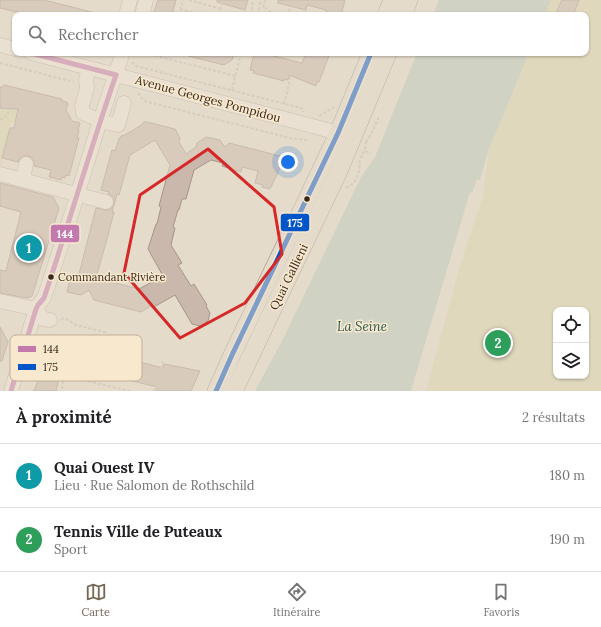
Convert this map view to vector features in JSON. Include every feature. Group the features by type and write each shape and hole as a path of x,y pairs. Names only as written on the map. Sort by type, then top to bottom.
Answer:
{"main road":[{"path":"387,12 392,0"},
{"path":"404,12 409,0"},
{"path":"357,140 371,56"},
{"path":"357,140 387,56"},
{"name":"Quai Gallieni","path":"216,391 308,199 357,140"},
{"name":"Quai Gallieni","path":"234,391 330,191 357,140"}],"street":[{"path":"127,12 130,0"},
{"path":"143,12 146,0"},
{"path":"0,45 12,48"},
{"name":"Avenue Georges Pompidou","path":"39,56 88,74 116,75 357,140"},
{"path":"28,335 36,309 44,298 78,194 100,120 116,75 125,56"},
{"path":"88,74 87,88 82,106 83,113 118,125 124,103"},
{"path":"23,180 26,164"},
{"path":"0,174 106,202"},
{"path":"0,301 36,309 43,319 50,320"},
{"path":"11,391 14,381"}],"path":[{"path":"180,12 183,0"},
{"path":"189,0 221,9"},
{"path":"220,12 223,0"},
{"path":"251,12 252,0"},
{"path":"259,12 263,0"},
{"path":"263,0 263,8 268,9 271,12"},
{"path":"545,12 550,0"},
{"path":"289,12 290,8"},
{"path":"180,9 192,12"},
{"path":"125,56 136,66 303,109 304,113"},
{"path":"157,56 235,76"},
{"path":"232,90 240,56"},
{"path":"0,63 73,82 78,82 88,74"},
{"path":"284,104 292,72"},
{"name":"Avenue Georges Pompidou","path":"138,94 144,101 294,139 309,140"},
{"path":"317,117 334,108 337,101"},
{"path":"0,120 8,115 9,109"},
{"path":"357,140 369,138 379,117"},
{"path":"357,140 371,154"},
{"path":"343,190 354,184 359,171 357,140"},
{"path":"50,320 65,318 76,325 108,333"},
{"path":"152,391 156,389 162,361"},
{"path":"62,389 63,381"},
{"path":"83,381 130,391"},
{"path":"109,391 110,387"}],"highlighted area":[{"path":"208,149 274,207 282,254 245,303 180,338 124,273 140,195"}],"shaded area":[{"path":"550,0 601,0 601,391 426,391 461,262 483,196 489,149 528,56 589,56 589,12 545,12"},
{"path":"5,106 24,111 17,115 15,123 11,123 0,165 0,108 5,108"}],"water":[{"path":"439,0 550,0 545,12 434,12"},
{"name":"La Seine","path":"416,56 528,56 489,149 480,180 477,179 472,193 470,192 411,391 255,391 282,341 361,177 375,157"}],"building":[{"path":"0,0 44,0 92,12 17,12 0,8"},
{"path":"158,0 176,0 173,12 154,12"},
{"path":"217,0 248,0 245,10 217,2"},
{"path":"278,0 345,0 342,12 326,12 326,10 307,5 306,10 278,3"},
{"path":"562,0 579,0 574,12 556,12"},
{"path":"188,56 233,56 232,60 224,65"},
{"path":"253,56 274,56 302,63 305,56 329,56 316,86 289,75 288,80 284,79 284,81 253,73 254,71 250,70"},
{"path":"4,85 62,99 61,100 68,103 66,110 72,121 80,123 77,138 79,138 69,176 66,175 65,178 62,177 61,180 49,177 51,170 34,166 34,161 28,156 23,156 18,162 2,158 10,128 14,128 18,109 0,108 0,87 3,87"},
{"path":"144,122 147,122 175,129 180,138 179,142 186,154 196,147 197,143 206,137 220,140 225,147 229,143 280,156 280,161 283,162 270,189 255,183 258,171 242,167 241,172 222,166 223,163 211,160 194,170 186,199 182,199 178,210 173,227 175,228 171,245 182,263 178,265 191,286 194,284 207,305 206,306 210,313 208,321 200,326 192,324 175,295 152,308 151,306 141,312 94,300 89,290 81,295 67,292 70,279 79,274 96,208 108,210 114,205 114,199 108,194 109,192 101,190 112,150 115,151 119,139 121,136 125,135","holes":["155,140 170,165 159,206 161,207 157,224 148,249 163,276 139,289 96,278 109,232 117,194 119,195 130,155"]},
{"path":"0,183 53,197 59,208 32,296 27,298 0,293 0,270 6,271 21,212 0,206"},
{"path":"0,327 8,342 2,361 0,361"},
{"path":"142,363 163,368 164,364 200,371 191,391 156,391 157,387 133,381 142,381"},
{"path":"38,381 58,381 56,391 34,391"}],"transit line":[{"name":"144","path":"43,56 116,75"},
{"name":"175","path":"216,391 338,133 370,56"},
{"name":"144","path":"28,335 36,309 44,298 116,75"},
{"name":"144","path":"11,391 14,381"}],"place":[{"name":"Quai Ouest IV","path":"29,248"},
{"name":"Commandant Rivière","path":"51,277"},
{"name":"Tennis Ville de Puteaux","path":"498,343"}]}
